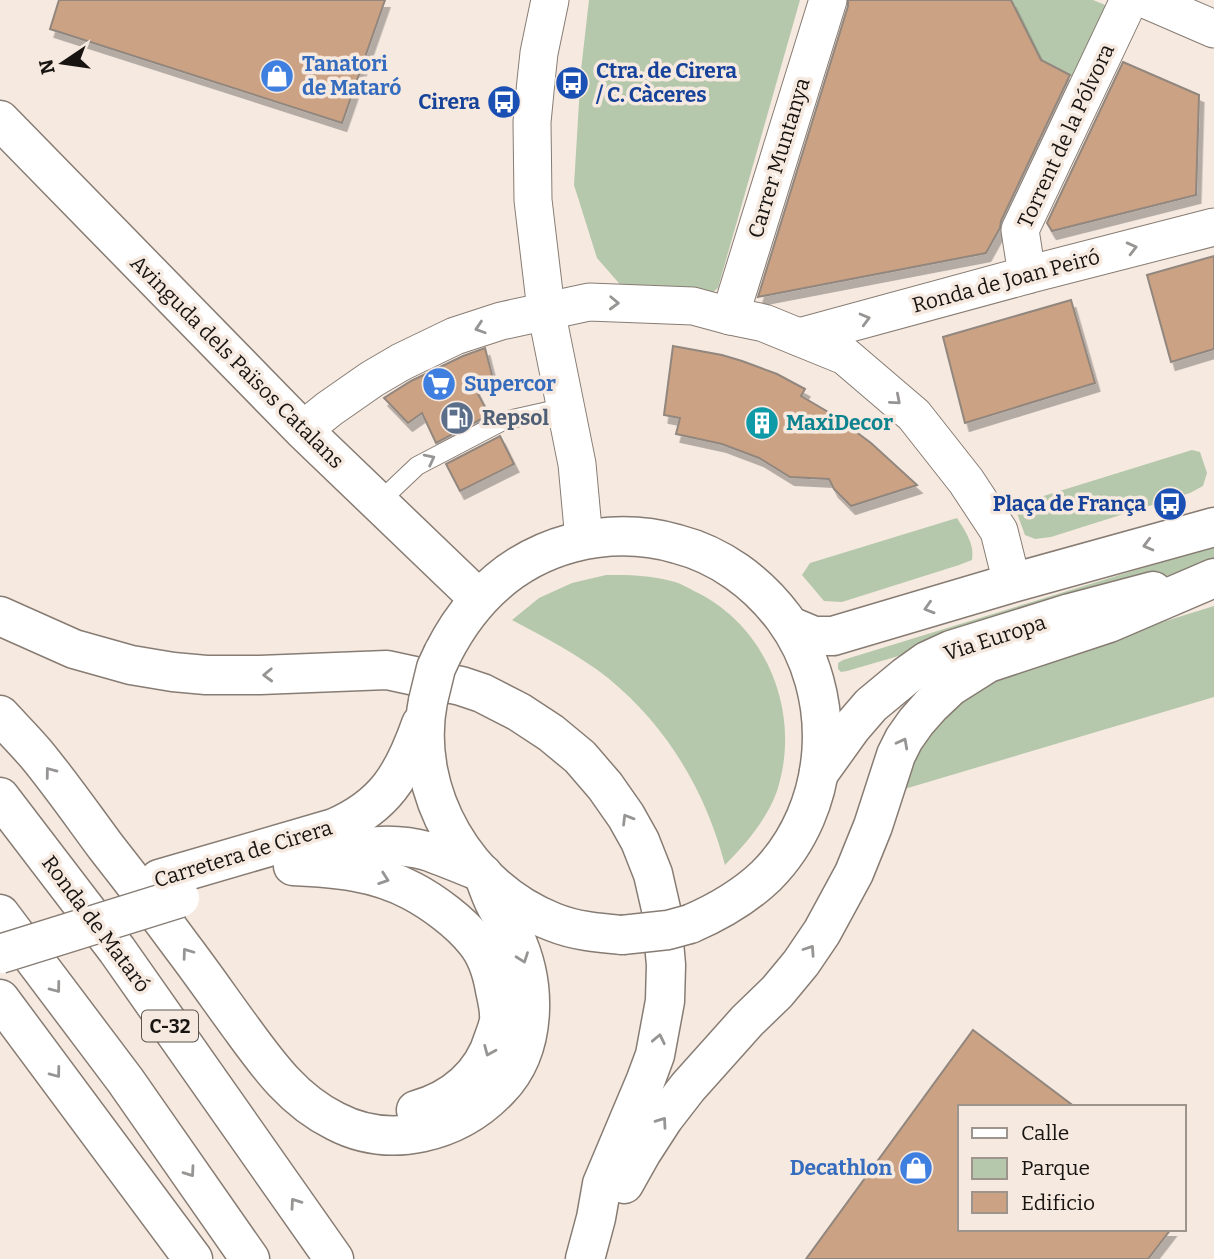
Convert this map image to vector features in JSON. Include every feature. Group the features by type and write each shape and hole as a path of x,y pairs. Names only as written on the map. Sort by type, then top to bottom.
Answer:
{"main road":[{"name":"Avinguda dels Països Catalans","path":"0,120 303,430 478,598"},
{"path":"790,626 814,636 833,636 1214,527"},
{"path":"636,536 662,540 712,556 734,570 774,605 790,626 808,660 819,696 822,747 819,773 814,795 795,837 767,874 731,903 690,924 668,930 622,935 599,933 576,929 533,913 494,887 480,872 455,839 434,795 425,737 427,705 436,668 453,632 478,598 518,566 561,546 584,540 636,536"},
{"path":"596,1218 621,1189 664,1118 688,1087 777,992 822,932 854,873 900,747 915,722 931,705 950,687 988,663 1109,622 1214,577"},
{"name":"Via Europa","path":"819,773 870,705 927,661 951,650 1070,613 1214,577"},
{"path":"0,594 34,631"},
{"path":"0,616 74,649 131,665 173,672 260,675 387,670 461,686 482,693 519,712 580,757 605,786 640,841 653,874 661,909 666,965 665,1001 655,1055 602,1184 585,1259"},
{"name":"Carretera de Cirera","path":"0,954 334,828 359,815 377,802 394,783 408,758 427,705"},
{"path":"0,715 36,755 267,1063 292,1092 334,1121 354,1130 375,1135 399,1136 444,1126 485,1103 502,1086 515,1067 525,1046 529,1022 527,969 513,934 495,905 480,872"},
{"name":"Ronda de Mataró","path":"0,797 117,950 334,1259"},
{"name":"Carretera de Cirera","path":"0,927 170,888 293,866 349,849 371,846 387,845 426,851 480,872"},
{"path":"219,997 264,1027 330,1092 352,1103 380,1111 400,1113 418,1110 440,1101 475,1075 486,1059 499,1021 491,969 476,942 438,908 414,891 385,878 343,869 293,866"},
{"path":"0,914 125,1080 250,1259"},
{"path":"4,1006 193,1259"}],"street":[{"path":"550,0 539,53 532,122 533,200 546,310 578,464 584,540"},
{"name":"Carrer Muntanya","path":"730,316 828,0"},
{"name":"Torrent de la Pólvora","path":"1027,275 1020,230 1129,0"},
{"path":"1147,0 1214,29"},
{"name":"Ronda de Joan Peiró","path":"799,337 1214,227"},
{"path":"303,430 372,379 429,348 466,332 546,310 589,302 693,306 764,323 845,356 914,415 966,481 999,531 1012,583"}],"lane":[{"path":"378,503 417,466 503,421 566,407"}],"green space":[{"path":"589,0 800,0 718,288 702,301 624,289 597,258 574,185 581,70"},
{"path":"1011,0 1093,0 1115,9 1082,82 1041,60"},
{"path":"1192,450 1200,452 1207,473 1203,486 1190,493 1051,537 1035,539 1025,535 1014,505"},
{"path":"957,518 969,538 973,554 972,560 959,565 842,602 824,601 802,575 810,563"},
{"path":"1214,546 1214,561 847,671 841,672 838,669 838,663 843,660"},
{"path":"606,575 632,575 675,582 720,606 742,626 773,675 785,732 784,762 777,791 755,831 725,865 717,838 695,786 682,762 648,717 597,670 512,620 539,598 572,583"},
{"path":"1214,606 1214,697 891,793 934,715 995,674"}],"building":[{"name":"Tanatori de Mataró","path":"59,0 385,0 342,123 50,29"},
{"path":"848,0 1011,0 1041,60 1070,75 986,253 758,297 848,6"},
{"path":"1123,62 1199,95 1196,195 1052,231 1047,223"},
{"path":"1214,256 1214,349 1171,362 1147,275"},
{"path":"1071,300 1095,383 965,423 943,337"},
{"name":"MaxiDecor","path":"673,346 742,361 777,374 805,389 801,396 835,416 871,443 917,485 851,506 834,489 829,479 790,477 759,458 722,444 676,434 680,418 664,415"},
{"name":"Repsol","path":"485,348 493,379 474,386 489,415 436,443 422,413 408,423 384,398 411,381"},
{"path":"500,436 514,464 460,491 446,464"},
{"name":"Decathlon","path":"973,1030 1072,1105 958,1105 958,1231 1169,1231 1148,1259 806,1259"}],"place":[{"name":"Tanatori de Mataró","path":"277,76"},
{"name":"Ctra. de Cirera / C. Càceres","path":"572,83"},
{"name":"Cirera","path":"504,102"},
{"name":"Supercor","path":"439,384"},
{"name":"Repsol","path":"457,418"},
{"name":"MaxiDecor","path":"762,423"},
{"name":"Plaça de França","path":"1170,504"},
{"name":"Decathlon","path":"916,1168"}]}
